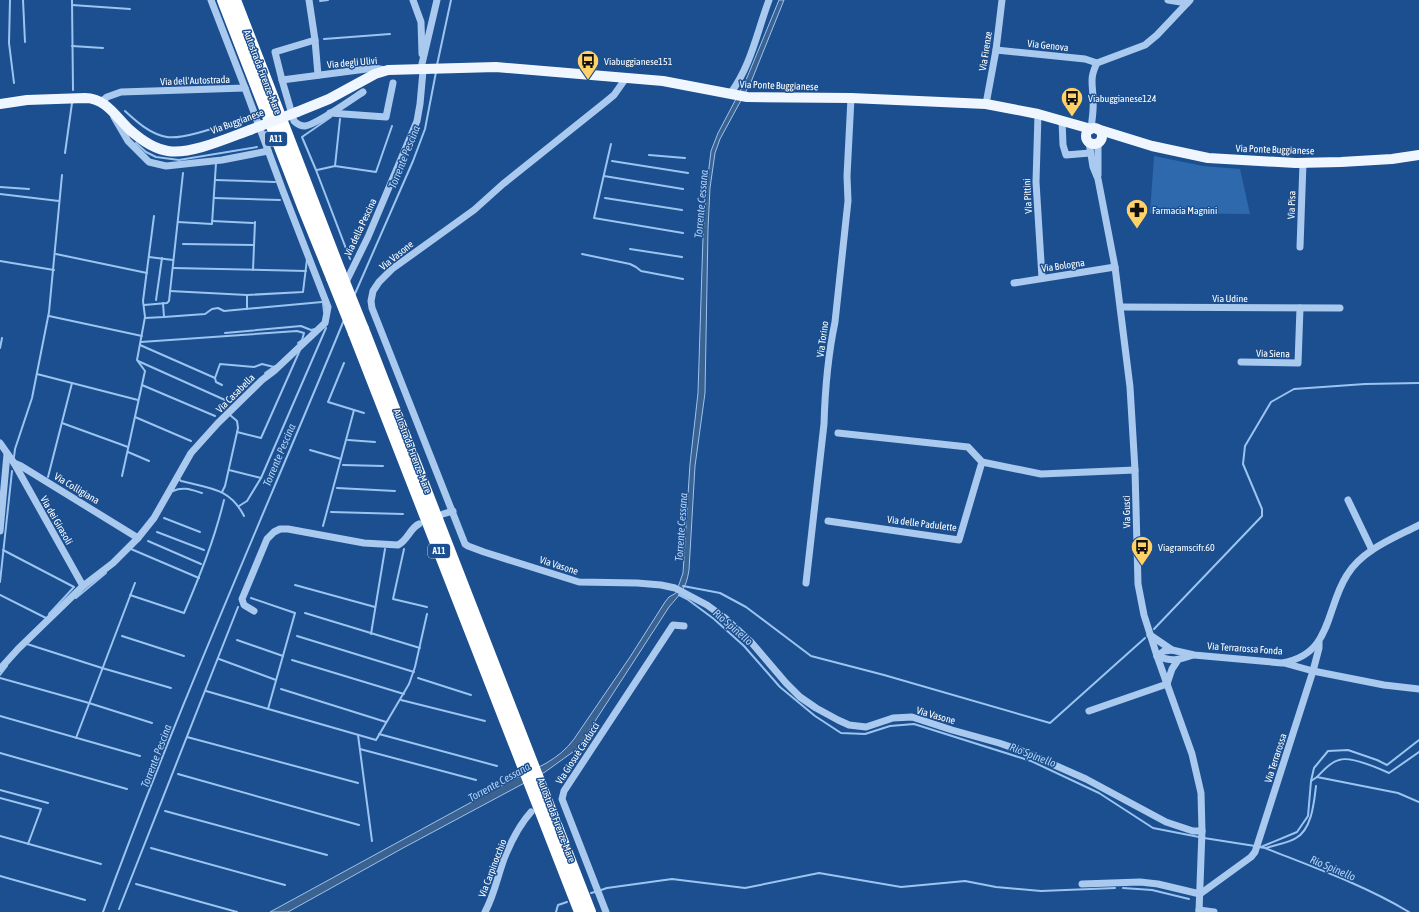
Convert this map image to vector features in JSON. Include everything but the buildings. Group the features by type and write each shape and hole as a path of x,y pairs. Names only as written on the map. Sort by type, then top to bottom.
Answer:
{"highway":[{"name":"Autostrada Firenze-Mare","path":"223,0 304,210 336,275"},
{"name":"Autostrada Firenze-Mare","path":"235,0 336,275 528,767 590,912"},
{"name":"Autostrada Firenze-Mare","path":"534,780 580,912"}],"main road":[{"name":"Via Ponte Buggianese","path":"448,68 496,67 663,81 747,97 851,98 986,104 1066,121 1094,137 1131,140 1208,158 1303,163 1392,159 1419,155"},
{"name":"Via Buggianese","path":"0,104 30,100 94,99 111,109 136,135 160,149 180,151 250,130 297,112 329,99 375,74 388,70 448,68"}],"street":[{"name":"Via dell'Autostrada","path":"101,102 107,97 121,92 245,88 211,0"},
{"name":"Via degli Ulivi","path":"309,0 318,75"},
{"path":"413,0 421,22 423,68"},
{"path":"423,68 437,0"},
{"path":"733,95 748,64 769,0"},
{"name":"Via Firenze","path":"986,104 996,50 1002,0"},
{"path":"1168,0 1188,2"},
{"path":"1098,179 1091,84 1092,72 1097,63 1145,45 1157,35 1188,2"},
{"path":"315,40 274,52 294,121 297,124 307,126 363,92"},
{"name":"Via Genova","path":"996,50 1085,59 1097,63"},
{"name":"Via degli Ulivi","path":"282,80 374,68 388,70"},
{"name":"Via della Pescina","path":"325,323 368,237 417,121 423,68"},
{"name":"Via Vasone","path":"626,78 614,95 503,184 474,210 392,269 379,282 373,292 371,301 372,308 465,544 477,550 579,582 637,583 661,585 674,588 707,605 725,618 751,642 786,684 800,697 838,720 849,725 866,727 893,718 912,717 999,743 1025,752 1086,779 1166,822 1201,834"},
{"path":"330,113 386,117 393,83"},
{"path":"245,88 328,307 325,323"},
{"name":"Via Torino","path":"806,583 848,201 847,176 851,98"},
{"path":"111,109 114,119 128,140 149,162 166,166 222,160 268,151"},
{"name":"Via Pittini","path":"1038,114 1036,182 1042,278"},
{"path":"1066,121 1063,145 1066,156 1090,153"},
{"path":"1094,137 1090,153 1098,179"},
{"name":"Via Pisa","path":"1300,247 1303,163"},
{"name":"Via Gusci","path":"1098,179 1115,268 1130,387 1135,470 1138,584 1150,636 1197,772 1201,793 1199,911"},
{"name":"Via Bologna","path":"1014,283 1115,268"},
{"name":"Via Udine","path":"1120,307 1340,308"},
{"name":"Via Siena","path":"1241,362 1298,363 1300,308"},
{"name":"Via Casabella","path":"0,669 18,649 83,586 113,563 138,538 154,518 191,453 218,423 262,380 325,323"},
{"path":"838,433 968,447 982,462 1040,474 1135,470"},
{"name":"Via Colligiana","path":"0,442 14,463 138,538"},
{"path":"0,531 8,454"},
{"name":"Via delle Padulette","path":"828,521 959,540 982,462"},
{"name":"Via dei Girasoli","path":"14,463 83,586"},
{"path":"1348,500 1372,550"},
{"path":"444,514 453,511"},
{"path":"254,611 244,604 242,599 267,539 276,530 288,529 351,541 398,545 402,543 415,526 419,524"},
{"name":"Via Terrarossa Fonda","path":"1172,650 1194,654 1282,663 1296,660 1307,653 1319,642 1325,631 1338,593 1347,574 1359,560 1372,550 1419,525"},
{"name":"Via Giosuè Carducci","path":"606,912 559,800 564,790 674,625 684,626"},
{"path":"1150,636 1172,650"},
{"name":"Via Terrarossa","path":"1200,894 1247,861 1255,852 1313,671 1319,648 1319,642"},
{"path":"1157,656 1164,651 1172,650"},
{"path":"1157,656 1168,660 1178,660 1194,654"},
{"path":"1089,711 1167,684 1172,669 1178,660"},
{"path":"1282,663 1313,671 1384,685 1419,688"},
{"name":"Via Carpinocchio","path":"484,912 491,898 506,854 526,817 531,812"},
{"path":"1082,884 1140,882 1158,884 1200,894"},
{"path":"1199,911 1214,912"}],"shaded area":[{"path":"779,0 784,0 751,82 720,139 715,153 710,188 708,229 705,393 695,466 689,570 682,590 669,607 577,749 545,772 288,912 270,912 512,780 538,768 561,753 574,739 630,657 665,602 669,597 676,593 683,573 690,464 698,393 703,237 711,151 718,133 746,80"},
{"path":"1154,156 1203,166 1240,169 1250,214 1150,213"}],"waterway":[{"path":"10,0 9,43 14,83"},
{"path":"23,0 25,42"},
{"path":"72,0 73,90"},
{"path":"320,1 328,0"},
{"name":"Torrente Pescina","path":"437,65 451,0"},
{"path":"72,5 130,9"},
{"path":"324,39 390,34"},
{"path":"72,46 103,48"},
{"name":"Torrente Pescina","path":"354,296 413,161 425,129 436,72"},
{"path":"65,153 72,103"},
{"path":"125,111 149,130 167,137 195,134 248,117"},
{"path":"331,117 302,137 350,259"},
{"path":"335,166 340,119"},
{"path":"317,170 335,166 376,172 392,126"},
{"path":"266,132 270,145"},
{"path":"136,143 146,152 156,157 179,160 257,147"},
{"path":"611,144 594,218 683,233"},
{"path":"649,155 685,158"},
{"path":"612,161 688,173"},
{"path":"178,222 212,224 216,163"},
{"path":"144,305 167,303 169,301 183,173"},
{"path":"14,457 15,449 32,398 49,312 62,175"},
{"path":"604,176 683,189"},
{"path":"215,180 275,182"},
{"path":"0,187 29,189"},
{"path":"0,194 59,201"},
{"path":"214,198 280,200"},
{"path":"605,198 682,210"},
{"path":"122,476 145,371 137,360 145,317 143,301 154,216"},
{"path":"212,221 253,223"},
{"path":"253,270 255,222"},
{"path":"183,244 254,245"},
{"path":"630,249 682,257"},
{"path":"56,254 147,273"},
{"path":"582,254 630,264 641,271 683,279"},
{"path":"149,257 173,260"},
{"path":"156,300 162,258"},
{"path":"170,291 247,295 303,292 307,259"},
{"path":"0,261 54,270"},
{"path":"173,268 306,271"},
{"path":"247,295 247,309"},
{"path":"164,317 205,314 212,309 218,308 224,311 322,302"},
{"path":"145,318 164,317 163,303"},
{"path":"323,303 324,312"},
{"path":"49,316 142,336"},
{"name":"Torrente Pescina","path":"103,912 160,763 220,615 344,320"},
{"path":"225,333 301,326 311,330 315,329"},
{"path":"239,506 247,501 261,478 326,328"},
{"path":"141,342 297,331 304,333 302,340 298,343"},
{"path":"0,348 2,338"},
{"path":"140,345 215,378"},
{"path":"237,432 261,438 300,350"},
{"path":"138,361 225,400"},
{"path":"344,363 328,402 364,413"},
{"path":"222,385 216,382 215,378 220,364 254,367 262,364 274,367"},
{"path":"265,373 275,366"},
{"path":"37,374 138,400"},
{"path":"48,477 72,383"},
{"path":"1154,629 1262,516 1262,509 1243,464 1245,446 1271,402 1294,389 1365,384 1419,383"},
{"path":"142,385 215,416"},
{"path":"323,526 354,410"},
{"path":"222,492 225,486 238,428 237,421 230,415"},
{"path":"135,417 191,441"},
{"path":"62,423 128,447"},
{"path":"348,440 375,442"},
{"path":"310,450 341,459"},
{"path":"128,452 149,461"},
{"path":"343,465 383,466"},
{"path":"229,470 261,478"},
{"path":"0,582 12,471"},
{"path":"179,479 181,481 210,488 225,494 232,500 244,516"},
{"path":"337,488 395,491"},
{"path":"173,491 184,489 202,493"},
{"path":"130,595 184,613 211,544 224,500"},
{"path":"331,512 403,514"},
{"path":"164,518 200,532"},
{"path":"157,532 204,550"},
{"path":"148,541 201,564"},
{"path":"131,549 199,578"},
{"path":"371,634 385,549"},
{"path":"404,549 393,599 427,607"},
{"path":"3,550 74,587 49,614"},
{"path":"76,598 106,573"},
{"path":"76,738 135,583"},
{"path":"295,585 375,607"},
{"path":"683,586 720,593 746,607 811,656 884,675 1050,723 1145,638"},
{"path":"0,595 46,618"},
{"name":"Rio Spinello","path":"679,595 687,599 714,619 744,646 780,687 815,716 841,733 865,734 890,726 914,724 1031,761 1099,793 1153,828 1199,837"},
{"path":"251,598 295,613 268,709"},
{"path":"119,909 238,607"},
{"path":"305,613 420,648"},
{"path":"206,691 376,740 409,684 415,667 427,614"},
{"path":"122,636 184,656"},
{"path":"297,636 414,672"},
{"path":"237,640 283,656"},
{"path":"27,644 171,688"},
{"path":"219,659 276,680"},
{"path":"292,660 404,694"},
{"path":"0,675 7,666"},
{"path":"0,678 89,703 152,723"},
{"path":"418,678 471,695"},
{"path":"281,689 386,722"},
{"path":"401,700 485,721"},
{"path":"0,716 140,756"},
{"path":"379,734 497,766"},
{"path":"358,735 372,841"},
{"path":"187,737 358,783"},
{"path":"1311,781 1314,768 1328,751 1348,750 1387,765 1419,740"},
{"path":"360,749 476,780"},
{"path":"1317,777 1327,767 1339,760 1344,759 1364,763 1389,773 1419,752"},
{"path":"0,753 127,789"},
{"path":"178,774 359,825"},
{"path":"1261,847 1297,832 1308,816 1311,781 1317,777 1398,793 1419,802"},
{"path":"1266,848 1296,838 1306,828 1311,815 1316,786"},
{"path":"0,790 48,803"},
{"path":"0,798 41,809 28,844"},
{"path":"165,811 327,855"},
{"path":"0,836 101,864"},
{"name":"Rio Spinello","path":"1204,838 1255,846"},
{"name":"Rio Spinello","path":"1259,847 1338,877 1374,893 1409,912"},
{"path":"151,848 285,885"},
{"path":"601,890 672,879 745,888 819,873 901,887 965,881 996,887 1041,891 1115,888"},
{"path":"0,876 85,900"},
{"path":"136,884 237,912"},
{"path":"1123,888 1152,890 1189,899"},
{"path":"591,893 595,892"},
{"path":"556,912 558,905 567,902"}],"place":[{"name":"Viabuggianese151","path":"588,80"},
{"name":"Viabuggianese124","path":"1072,118"},
{"name":"Farmacia Magnini","path":"1137,230"},
{"name":"Viagramscifr.60","path":"1142,566"}],"water label":[{"name":"Torrente Cessana","path":"701,204"},
{"name":"Torrente Cessana","path":"681,527"},
{"name":"Torrente Cessana","path":"499,782"}]}
